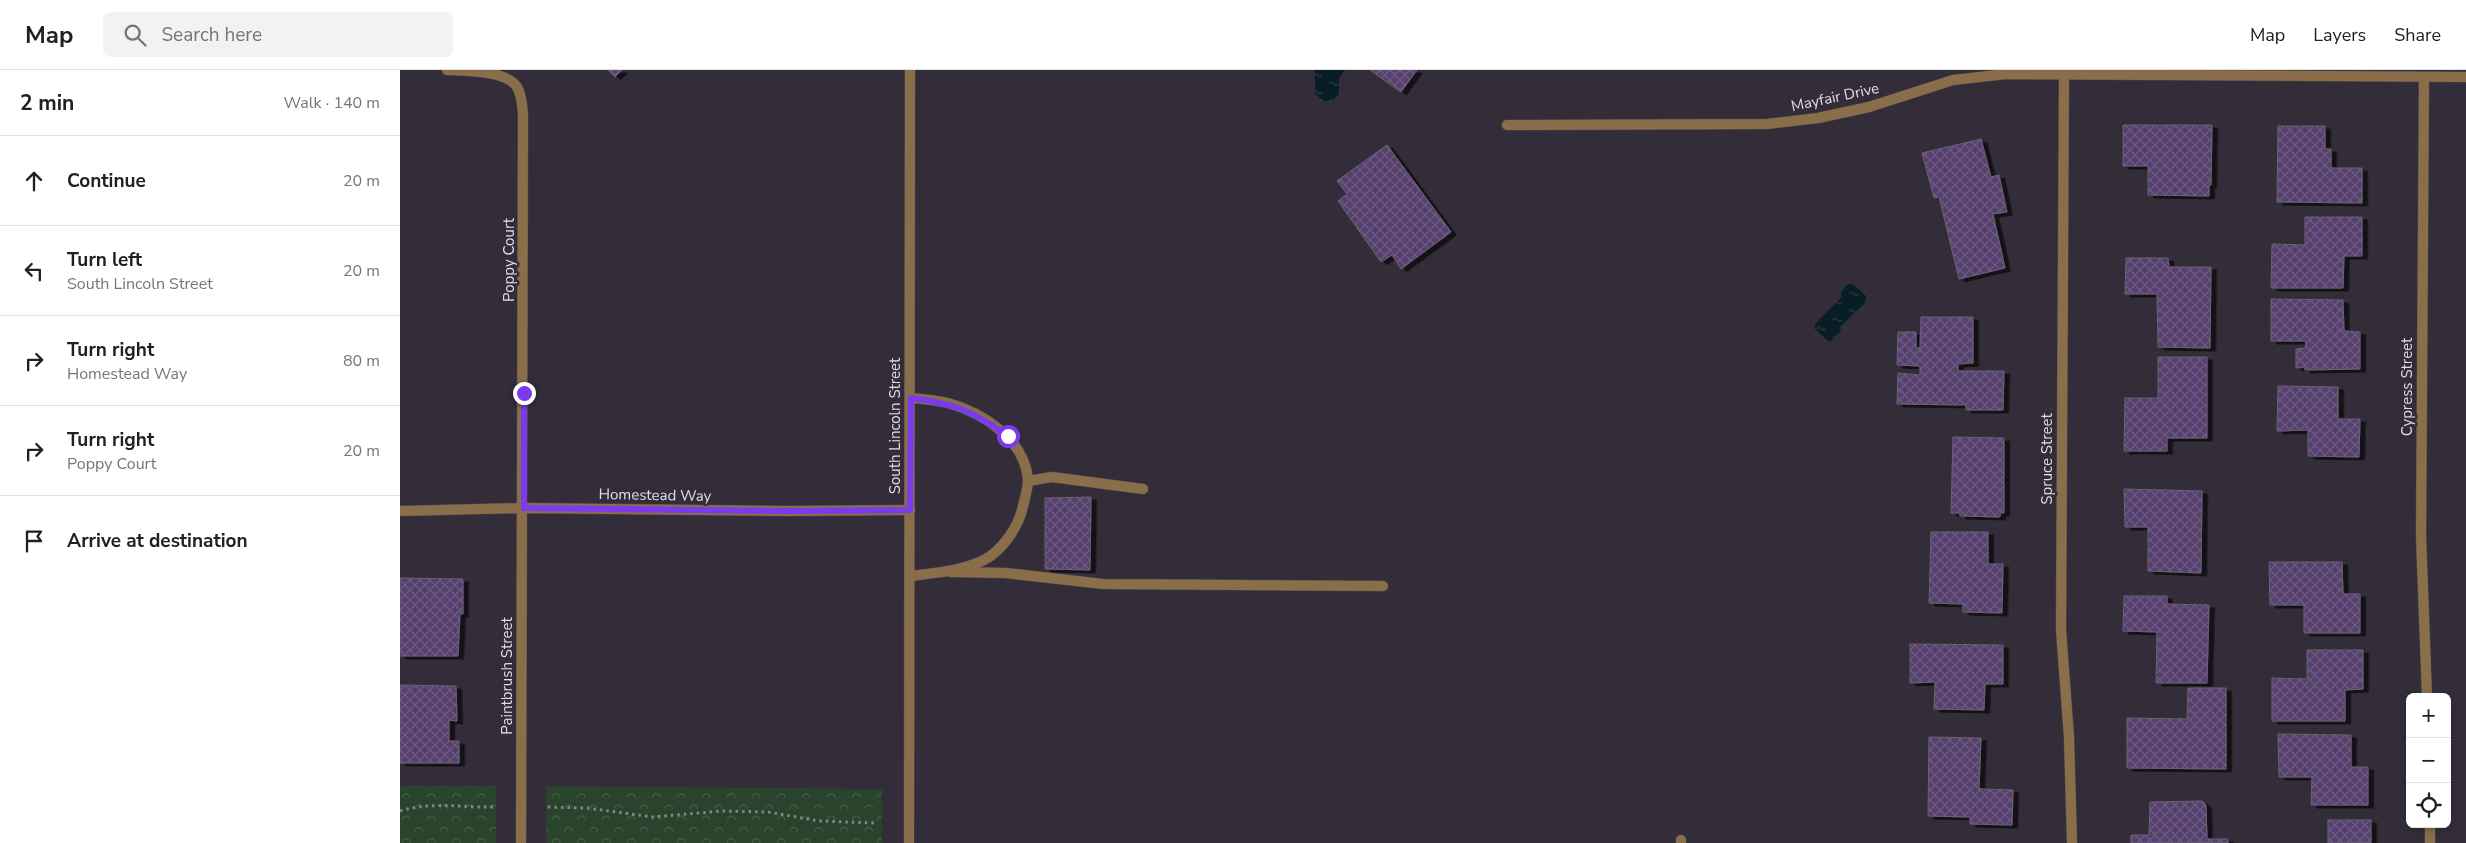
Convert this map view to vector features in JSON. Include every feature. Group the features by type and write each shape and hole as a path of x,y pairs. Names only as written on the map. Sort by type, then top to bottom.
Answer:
{"street":[{"name":"Poppy Court","path":"447,70 479,72 504,77 517,87 522,98 524,508"},
{"name":"South Lincoln Street","path":"909,843 910,70"},
{"name":"Mayfair Drive","path":"1507,125 1767,124 1818,118 1869,107 1953,80 2006,74 2466,77"},
{"name":"Spruce Street","path":"2064,74 2061,630 2069,737 2072,843"},
{"name":"Cypress Street","path":"2424,77 2421,536 2426,693"},
{"path":"911,398 948,403 975,414 1008,436 1024,460 1028,482 1022,513 1009,538 985,559 951,572"},
{"path":"1028,482 1052,477 1143,489"},
{"name":"Homestead Way","path":"400,511 524,508 790,511 910,510"},
{"name":"Paintbrush Street","path":"521,843 524,508"},
{"path":"910,576 951,572 1006,573 1103,584 1383,586"},
{"path":"2430,828 2430,843"}],"path":[{"path":"400,811 432,804 469,808 495,807"},
{"path":"548,807 588,808 653,817 722,811 768,812 819,820 876,823"}],"green space":[{"path":"400,786 496,786 496,843 400,843"},
{"path":"546,786 882,789 882,843 546,843"}],"water":[{"path":"1315,70 1345,70 1339,78 1339,94 1332,101 1324,101 1315,94"},
{"path":"1848,284 1853,284 1866,296 1866,302 1840,327 1841,331 1831,341 1828,341 1815,329 1815,324 1841,298 1841,292"}],"building":[{"path":"608,70 622,70 615,77"},
{"path":"1370,70 1417,70 1401,92"},
{"path":"2123,125 2212,125 2211,185 2209,185 2209,196 2148,195 2148,166 2123,166"},
{"path":"2278,126 2325,126 2325,149 2331,149 2331,168 2362,168 2362,203 2277,202"},
{"path":"1981,139 1991,177 1999,175 2007,212 1993,214 2005,268 1959,279 1939,197 1934,198 1922,153"},
{"path":"1387,145 1451,232 1401,269 1392,255 1381,262 1338,201 1347,194 1337,181"},
{"path":"2305,217 2362,217 2362,256 2344,256 2343,288 2271,288 2272,244 2305,245"},
{"path":"2126,258 2168,258 2169,267 2211,267 2210,348 2158,347 2157,294 2125,294"},
{"path":"2271,299 2343,300 2344,331 2360,332 2360,369 2305,370 2304,367 2296,368 2296,349 2305,348 2306,341 2271,341"},
{"path":"1921,317 1973,317 1973,363 1958,364 1958,371 2004,371 2003,410 1966,410 1966,405 1897,404 1898,373 1920,375 1920,366 1897,365 1898,332 1916,332 1916,348 1920,348"},
{"path":"2158,357 2207,357 2207,438 2167,438 2167,451 2124,451 2125,398 2158,398"},
{"path":"2278,386 2338,387 2338,419 2360,419 2359,457 2308,456 2308,430 2277,431"},
{"path":"1953,437 2004,438 2004,513 2000,513 2000,517 1960,516 1960,513 1951,513"},
{"path":"2124,489 2202,491 2201,573 2148,571 2148,527 2125,527"},
{"path":"1091,497 1090,570 1045,569 1045,498"},
{"path":"1931,532 1988,532 1988,564 2003,564 2002,613 1963,612 1963,604 1929,603"},
{"path":"2269,562 2342,562 2343,594 2360,594 2360,633 2304,633 2304,605 2270,605"},
{"path":"400,578 463,579 463,614 460,614 458,656 400,656"},
{"path":"2124,596 2167,596 2167,604 2209,605 2207,683 2156,683 2157,632 2123,631"},
{"path":"1910,644 2003,645 2003,684 1985,684 1984,710 1934,709 1935,682 1910,683"},
{"path":"2307,650 2363,650 2363,689 2345,690 2345,721 2272,721 2272,678 2307,679"},
{"path":"400,685 456,686 457,721 449,720 449,741 459,741 459,763 400,763"},
{"path":"2188,688 2226,688 2226,769 2127,768 2127,718 2187,719"},
{"path":"2278,734 2351,735 2351,767 2368,767 2368,805 2311,805 2312,777 2279,777"},
{"path":"1929,737 1981,738 1979,789 2013,790 2012,825 1970,824 1970,817 1928,816"},
{"path":"2202,801 2206,805 2207,839 2228,839 2228,843 2131,843 2131,835 2149,835 2150,802"},
{"path":"2328,820 2371,820 2371,843 2328,843"}],"route":[{"path":"524,393 524,508 790,511 910,510 911,398 948,403 975,414 1008,436"}]}
